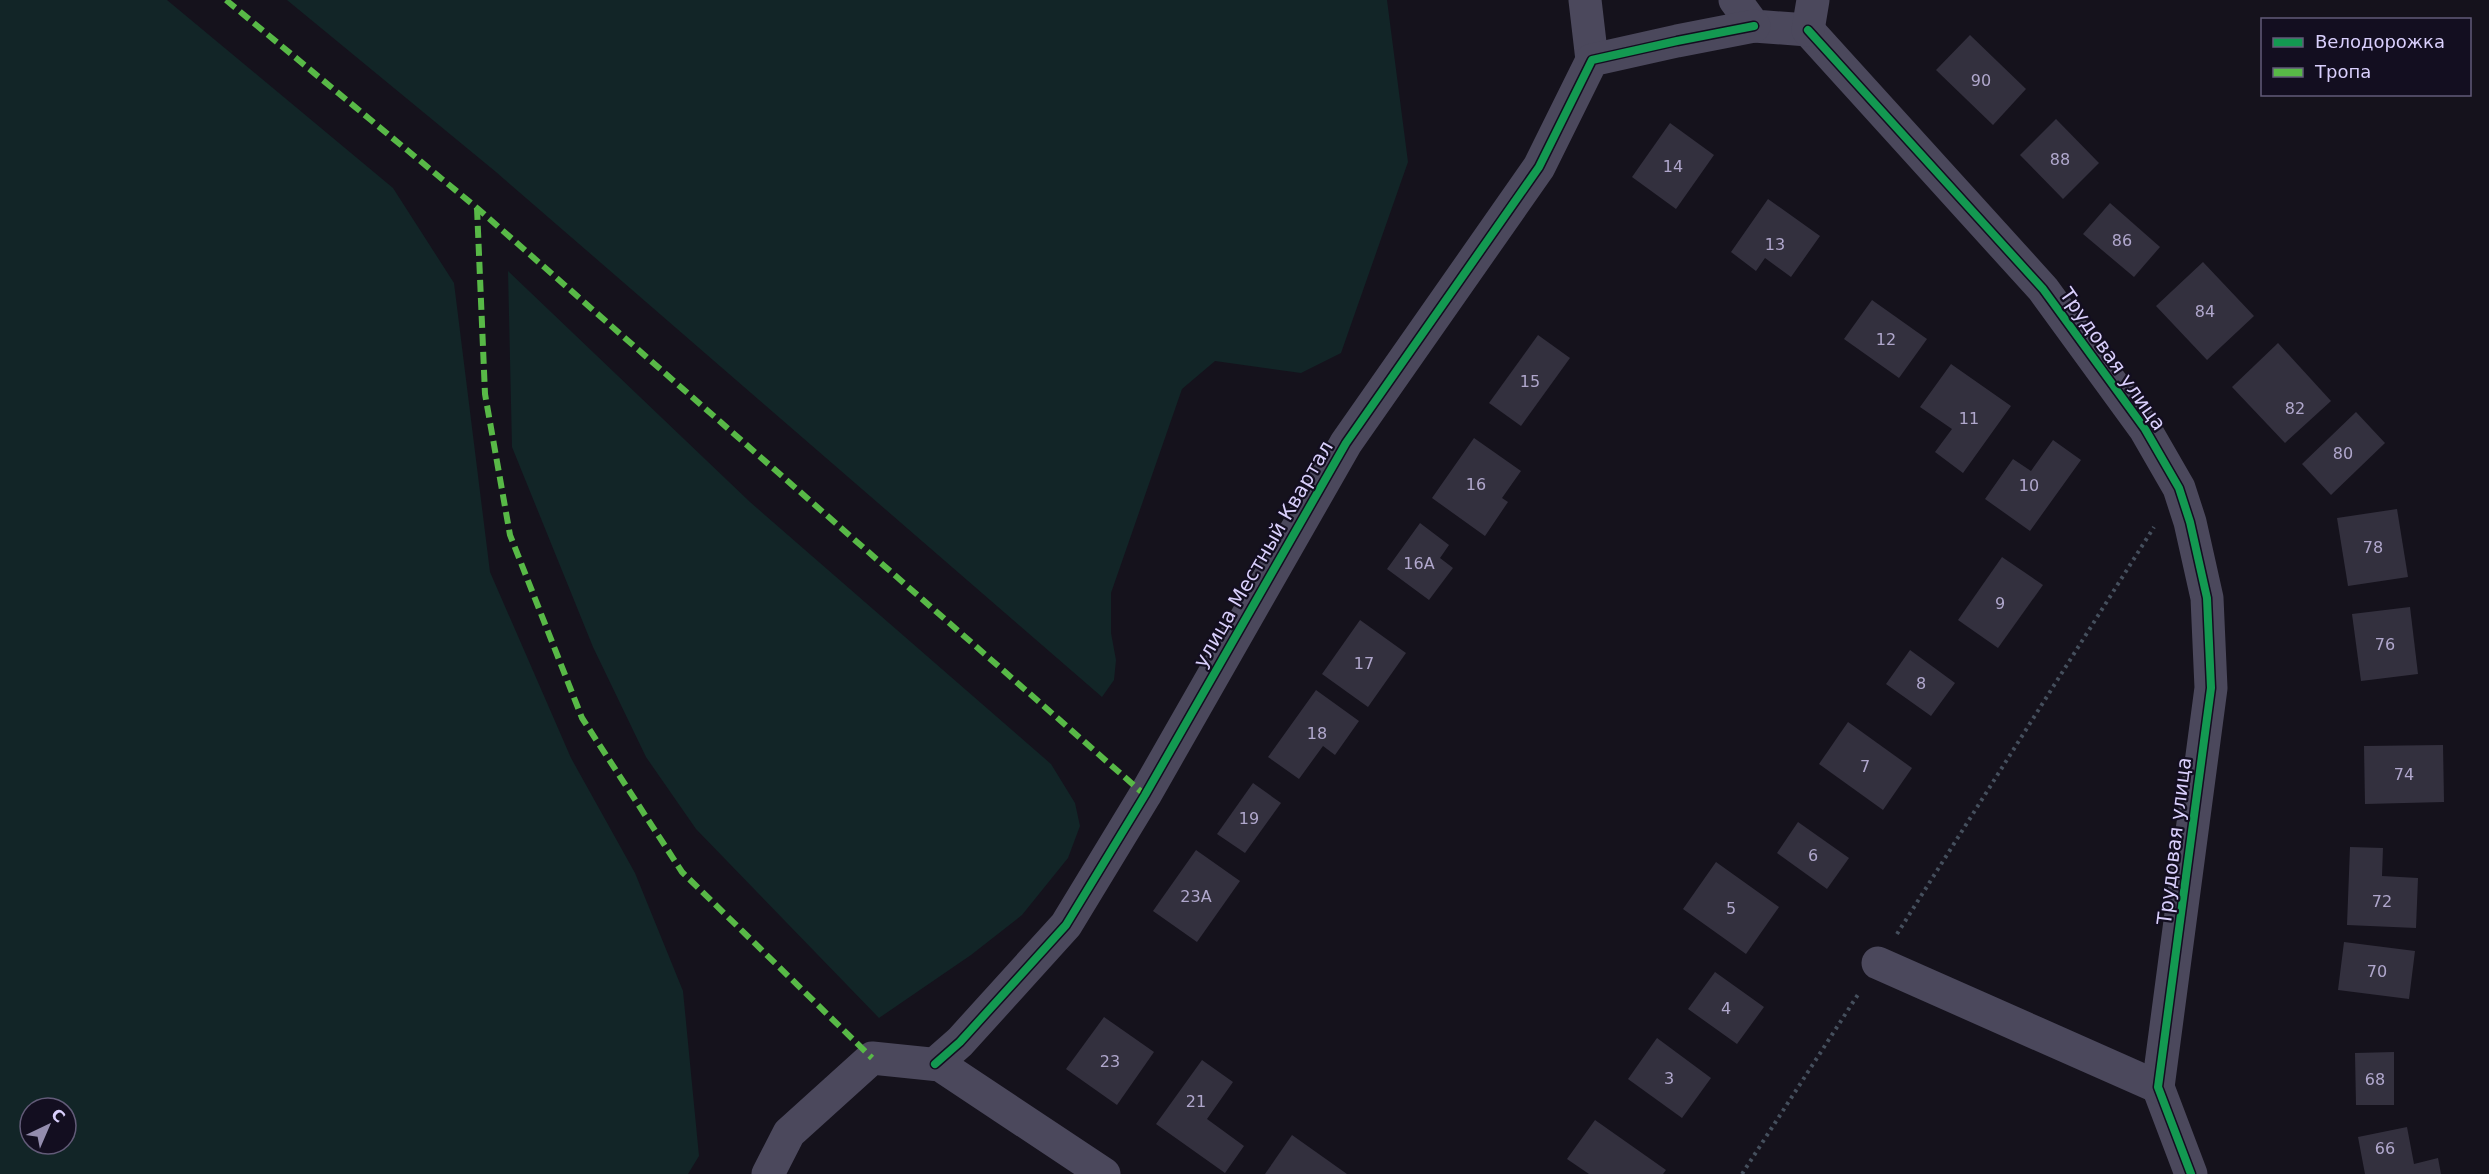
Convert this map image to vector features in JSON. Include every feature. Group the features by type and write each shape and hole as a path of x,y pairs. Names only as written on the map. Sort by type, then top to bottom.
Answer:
{"street":[{"path":"1585,0 1600,58 1811,15"},
{"path":"1735,0 1754,27"},
{"name":"Трудовая улица","path":"1811,15 2043,289 2145,429 2179,488 2190,522 2207,598 2211,688 2158,1087 2191,1174"},
{"name":"улица Местный Квартал","path":"935,1064 960,1042 1066,926 1145,795 1346,443 1539,167 1600,58"},
{"path":"1878,963 2158,1087"},
{"path":"768,1174 789,1133 872,1058 940,1065 1104,1174"}],"path":[{"path":"1742,1174 2179,488"}],"green space":[{"path":"0,0 167,0 393,188 454,283 490,572 571,758 635,873 683,991 699,1156 688,1174 0,1174"},
{"path":"287,0 1387,0 1408,162 1341,353 1301,373 1215,361 1182,389 1111,593 1111,633 1116,660 1114,680 1102,697 496,172"},
{"path":"508,271 750,502 1051,764 1075,803 1080,826 1068,858 1022,915 971,955 879,1018 696,829 646,757 593,647 512,447"}],"building":[{"path":"1970,35 2026,89 1993,125 1936,70"},
{"path":"2056,119 2099,163 2063,199 2020,155"},
{"path":"1670,123 1714,155 1676,209 1632,177"},
{"path":"1768,199 1820,236 1791,277 1765,258 1756,271 1731,252"},
{"path":"2110,203 2160,247 2134,277 2083,234"},
{"path":"2203,262 2254,316 2207,360 2156,306"},
{"path":"1872,300 1927,339 1899,378 1844,339"},
{"path":"1538,335 1570,358 1521,426 1489,403"},
{"path":"2278,343 2331,401 2285,443 2232,387"},
{"path":"1951,364 2011,406 1963,473 1935,452 1952,429 1920,407"},
{"path":"2356,412 2385,443 2331,495 2302,464"},
{"path":"1474,438 1521,471 1502,498 1508,502 1485,536 1432,498"},
{"path":"2053,440 2081,460 2030,531 1985,499 2013,459 2031,471"},
{"path":"2397,509 2408,577 2348,586 2337,518"},
{"path":"1420,523 1449,545 1440,558 1453,568 1429,600 1387,569"},
{"path":"2002,557 2043,585 1998,648 1958,620"},
{"path":"2410,607 2418,674 2361,681 2352,614"},
{"path":"1360,620 1406,653 1368,707 1322,674"},
{"path":"1910,650 1955,683 1931,716 1886,684"},
{"path":"1316,690 1359,721 1335,755 1323,746 1299,779 1268,757"},
{"path":"1848,722 1912,768 1883,810 1819,764"},
{"path":"2443,745 2444,802 2365,804 2364,746"},
{"path":"1253,783 1281,803 1245,853 1217,834"},
{"path":"1798,822 1849,858 1827,889 1777,853"},
{"path":"2350,847 2383,848 2382,876 2418,878 2416,928 2347,925"},
{"path":"1196,850 1240,881 1197,942 1153,911"},
{"path":"1716,862 1779,907 1746,954 1683,909"},
{"path":"2344,942 2415,951 2409,999 2338,990"},
{"path":"1715,972 1764,1007 1737,1044 1688,1009"},
{"path":"1104,1017 1154,1052 1117,1105 1066,1069"},
{"path":"1657,1038 1711,1078 1682,1118 1628,1079"},
{"path":"2394,1052 2394,1105 2356,1105 2355,1053"},
{"path":"1202,1060 1233,1082 1207,1119 1244,1146 1225,1173 1156,1124"},
{"path":"1595,1120 1666,1170 1663,1174 1589,1174 1567,1159"},
{"path":"2407,1127 2414,1164 2438,1158 2441,1174 2365,1174 2358,1137"},
{"path":"1292,1135 1347,1174 1265,1174"}],"marked path":[{"path":"226,0 477,208 1145,795"},
{"path":"477,208 485,394 510,535 582,718 682,872 872,1058"}],"cycle path":[{"path":"935,1064 960,1042 1066,925 1145,795 1346,443 1539,167 1592,60 1754,26"},
{"path":"1808,30 2043,289 2145,429 2179,488 2190,522 2207,598 2211,688 2158,1087 2191,1174"}]}
